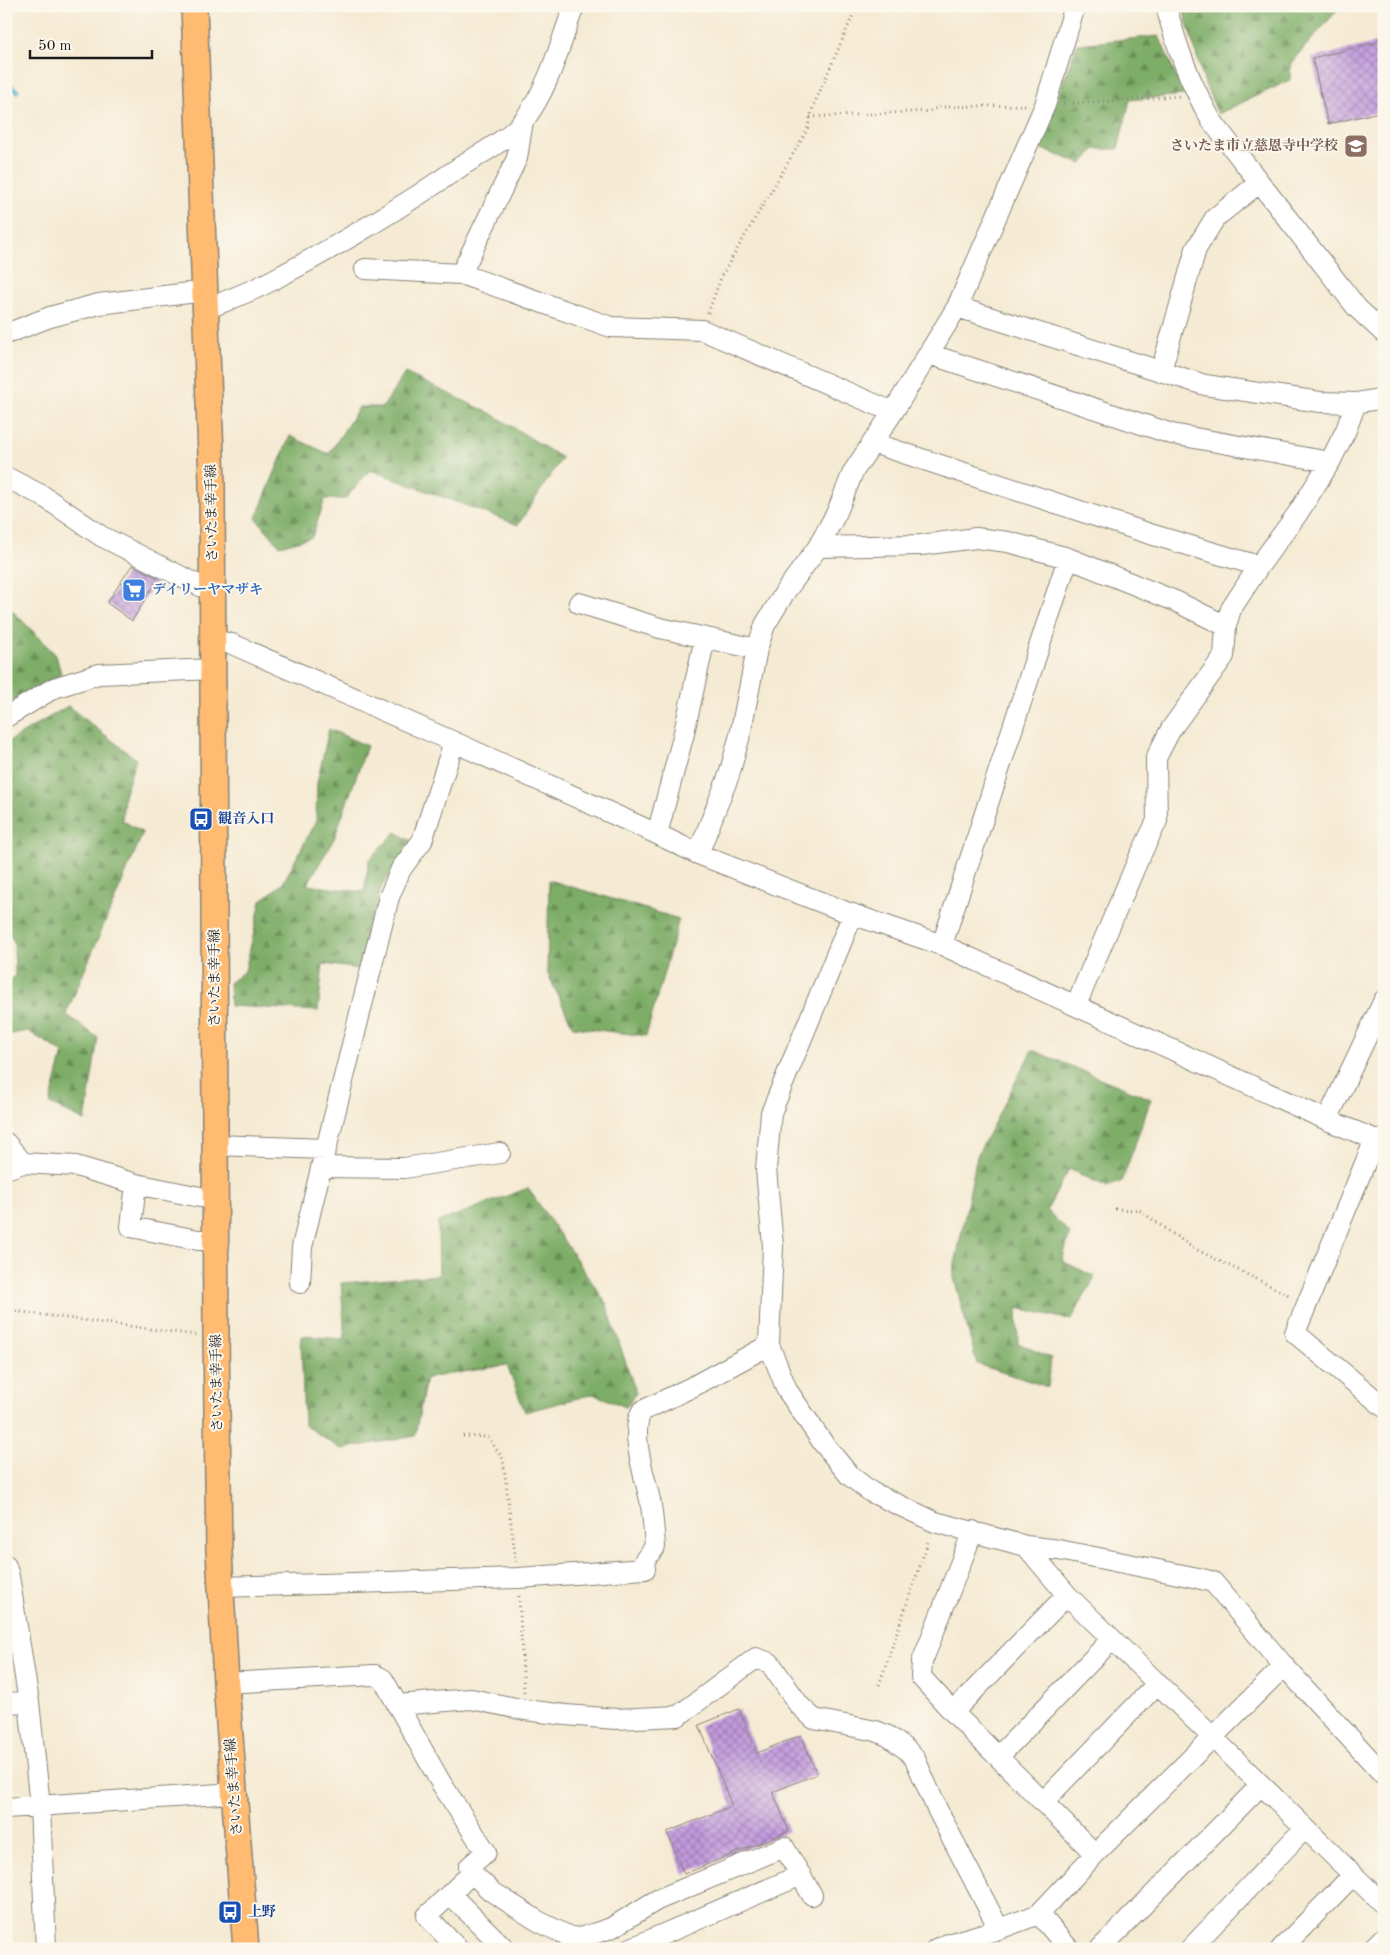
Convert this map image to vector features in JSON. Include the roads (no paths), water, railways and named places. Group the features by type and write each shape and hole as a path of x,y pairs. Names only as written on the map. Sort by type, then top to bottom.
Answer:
{"main road":[{"name":"さいたま幸手線","path":"194,6 212,482 216,1338 221,1586 226,1683 246,1949"}],"street":[{"path":"6,334 50,316 99,304 206,300 264,284 410,201 503,138 523,121 547,80 574,6"},
{"path":"698,854 728,775 740,736 757,649 765,625 818,547 837,512 854,472 929,354 957,306 1045,105 1075,6"},
{"path":"1166,6 1176,46 1211,120 1357,308 1384,333"},
{"path":"461,274 517,158 523,121"},
{"path":"1161,371 1196,250 1215,218 1259,183"},
{"path":"365,269 461,274 611,327 702,330 893,412"},
{"path":"957,306 1205,385 1320,402 1356,403 1384,398"},
{"path":"929,354 1172,434 1330,462"},
{"path":"1076,1006 1138,860 1157,821 1156,758 1171,729 1224,656 1226,626 1232,609 1259,566 1298,513 1330,462 1346,430 1356,403"},
{"path":"873,443 1150,534 1259,566"},
{"path":"6,477 43,496 101,536 200,586 213,588"},
{"path":"818,547 921,545 976,538 1008,542 1068,558 1175,601 1226,626"},
{"path":"942,945 1068,558"},
{"path":"579,603 660,628 757,649"},
{"path":"657,834 683,737 705,638"},
{"path":"213,640 232,644 454,742 698,854 853,914 942,945 1327,1120 1380,1141 1295,1333 1384,1407"},
{"path":"6,717 54,688 99,674 213,669"},
{"path":"300,1283 302,1247 389,897 401,869 422,841 454,742"},
{"path":"853,914 771,1113 766,1169 773,1246 769,1345 787,1390 823,1443 849,1475 871,1492 935,1522 1026,1546 1059,1550 1213,1582 1284,1666 1384,1775"},
{"path":"1327,1120 1384,1000"},
{"path":"6,1143 14,1166 76,1166 136,1184 200,1197 215,1198"},
{"path":"215,1145 404,1168 500,1153"},
{"path":"136,1184 131,1227 198,1240 216,1240"},
{"path":"221,1586 518,1578 645,1569 644,1561 655,1547 650,1500 642,1464 637,1419 642,1411 694,1386 769,1345"},
{"path":"973,1531 922,1662 921,1677 953,1712 1096,1854"},
{"path":"1026,1546 1067,1595 1384,1905"},
{"path":"6,1566 29,1702 40,1806 46,1949"},
{"path":"953,1712 1067,1595"},
{"path":"998,1756 1112,1639"},
{"path":"397,1705 471,1699 525,1710 566,1715 616,1719 678,1716 756,1658 770,1663 799,1705 814,1719 876,1731 888,1736 911,1754 999,1929"},
{"path":"936,1949 1039,1914 1096,1854 1284,1666"},
{"path":"226,1683 375,1675 382,1680 441,1783 486,1852 469,1868 472,1873 491,1891 538,1921 582,1943 657,1900 784,1847 812,1895"},
{"path":"1044,1801 1158,1683"},
{"path":"6,1703 29,1702"},
{"path":"1100,1949 1261,1785"},
{"path":"6,1808 235,1793"},
{"path":"1190,1949 1305,1828"},
{"path":"458,1949 427,1916 472,1873"},
{"path":"629,1949 801,1875"},
{"path":"1281,1949 1353,1875"},
{"path":"450,1894 505,1949"},
{"path":"1039,1914 1069,1949"},
{"path":"1372,1949 1384,1937"}],"waterway":[{"path":"6,82 17,91"}],"place":[{"name":"さいたま市立慈恩寺中学校","path":"1356,146"},
{"name":"デイリーヤマザキ","path":"134,590"},
{"name":"観音入口","path":"201,819"},
{"name":"上野","path":"230,1912"}]}
